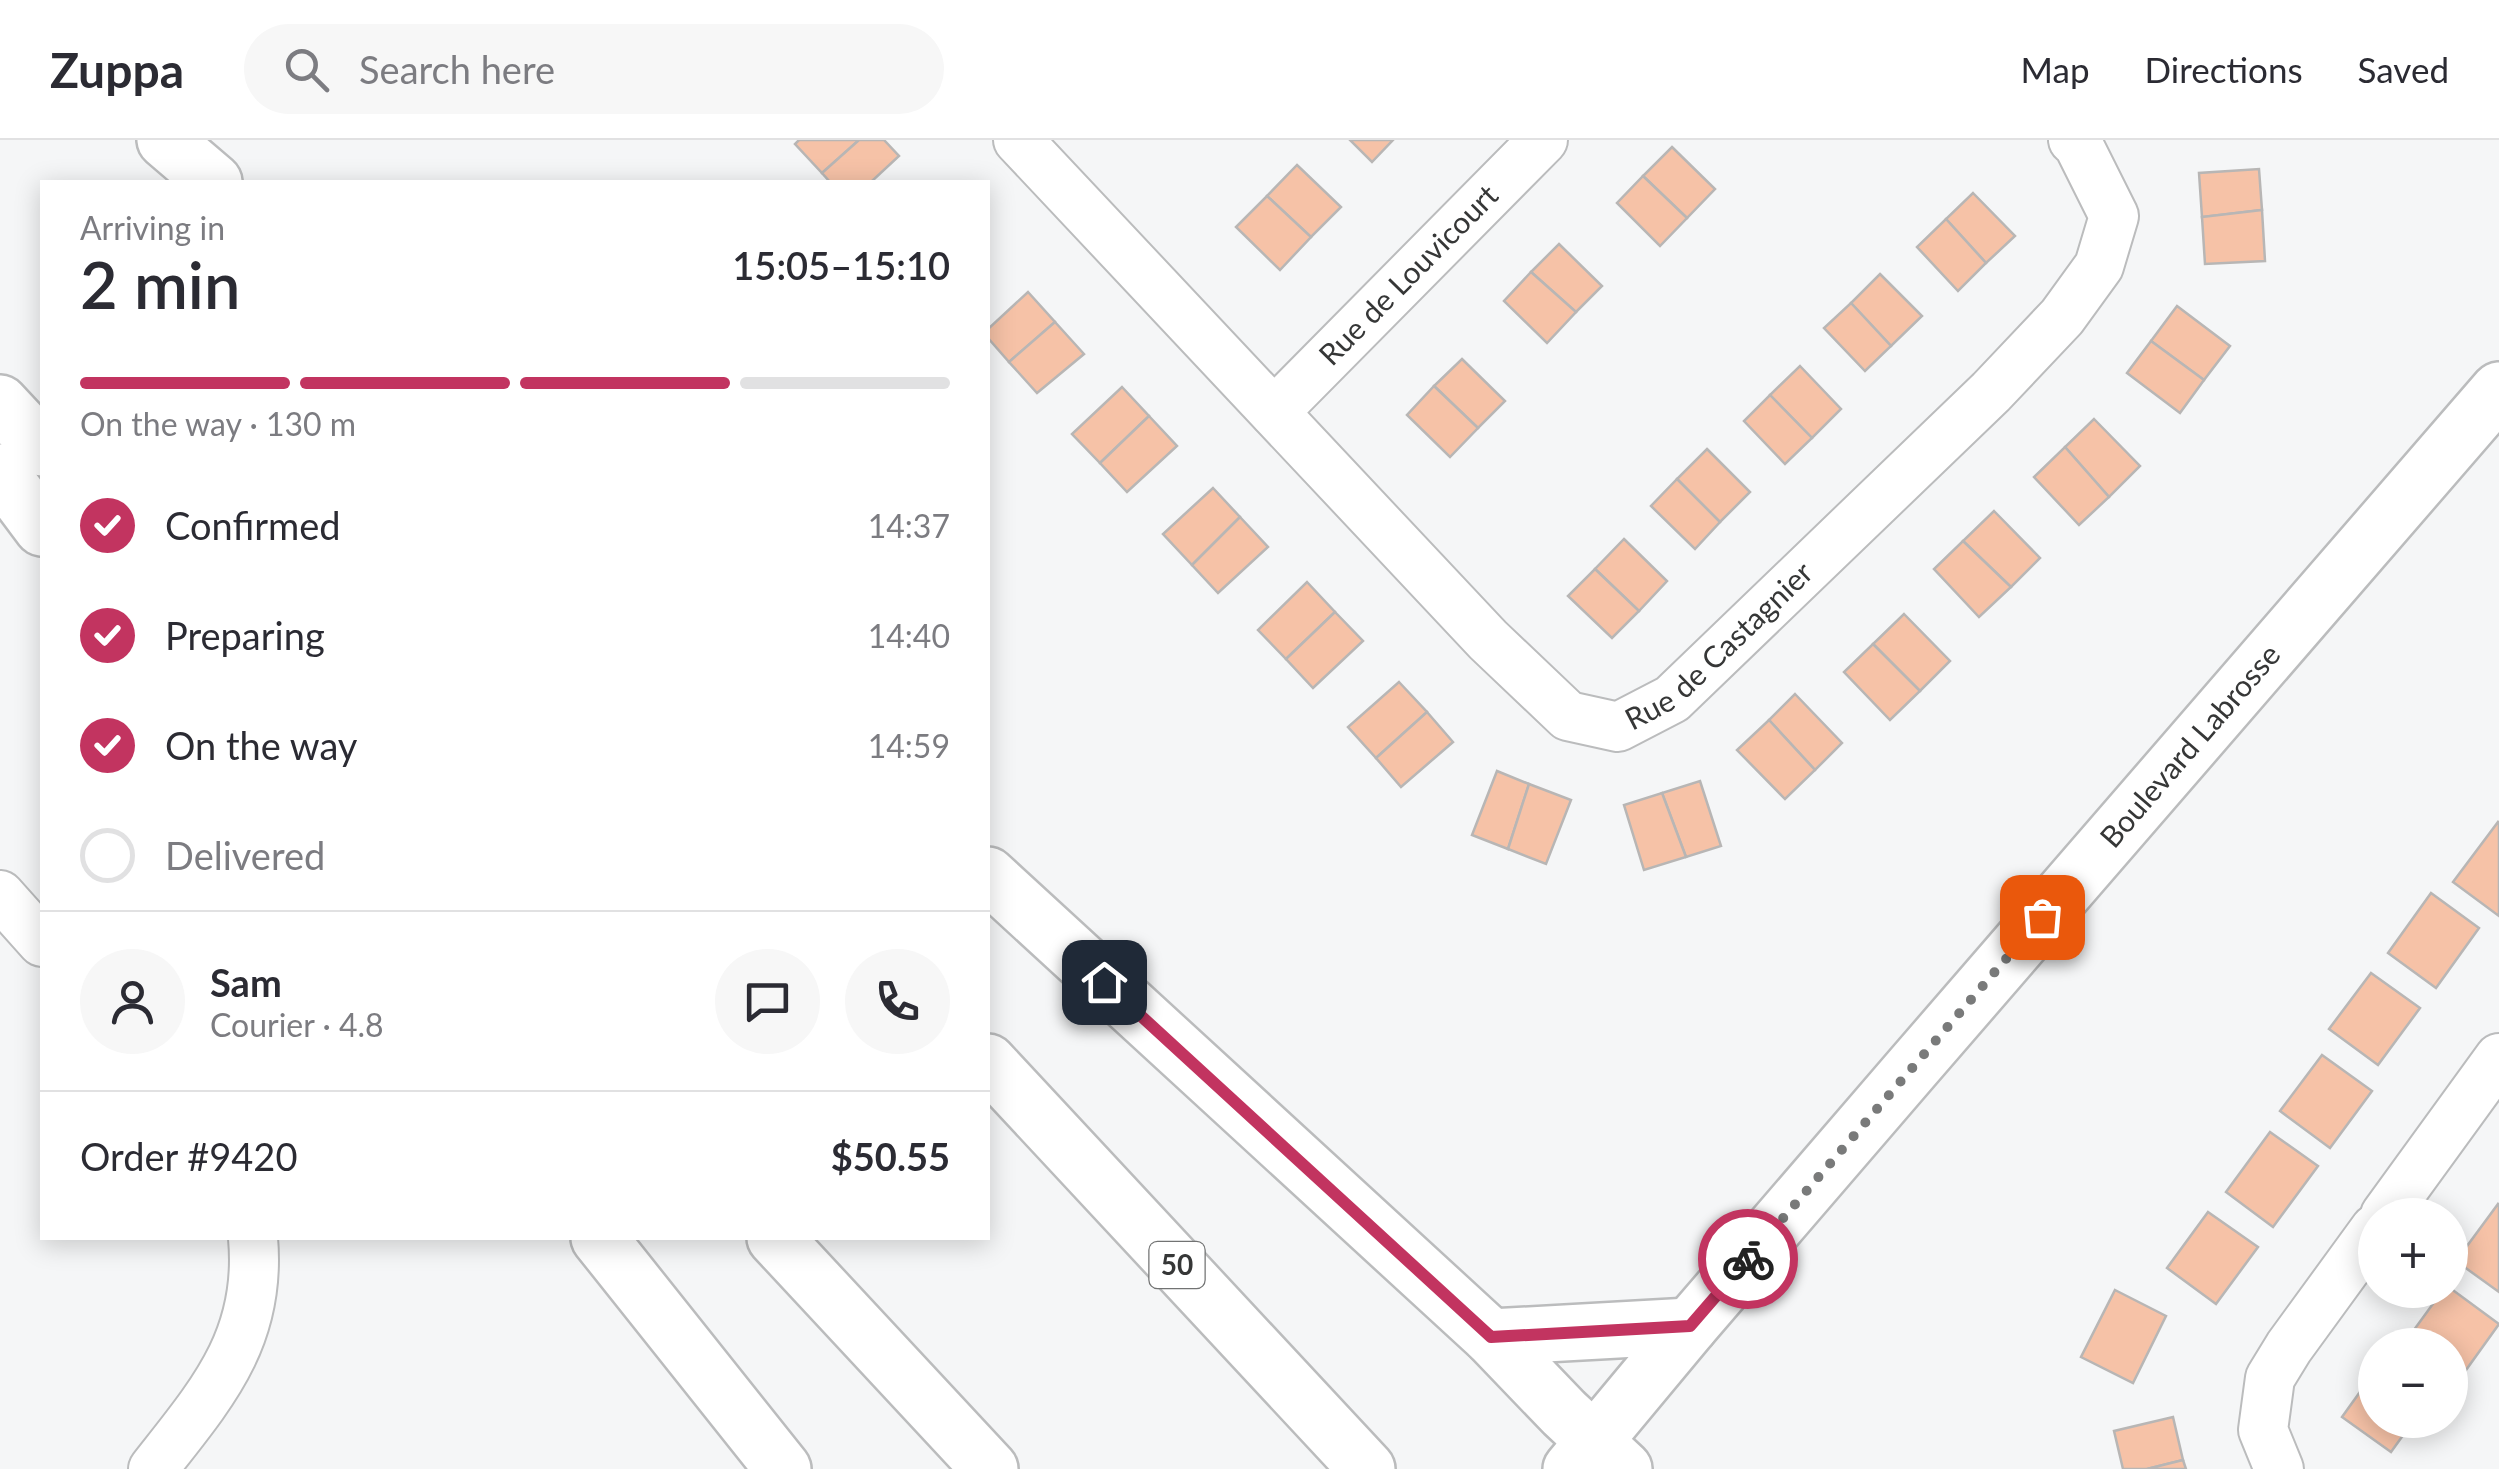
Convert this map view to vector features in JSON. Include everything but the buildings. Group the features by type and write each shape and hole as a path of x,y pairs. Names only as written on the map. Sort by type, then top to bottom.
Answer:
{"main road":[{"path":"132,140 169,180"},
{"path":"165,140 212,180"},
{"name":"Boulevard Labrosse","path":"1597,1460 1690,1326 2499,390"},
{"path":"0,402 40,446"},
{"path":"0,472 40,525"},
{"path":"990,878 1491,1337 1564,1413 1597,1460"},
{"name":"50","path":"990,1064 1367,1469"},
{"path":"601,1240 783,1469"},
{"path":"778,1240 990,1469"},
{"path":"1491,1337 1690,1326"}],"street":[{"name":"Rue de Castagnier","path":"1018,140 1488,640 1568,716 1618,727 1672,699 1977,405 2062,317 2099,266 2114,216 2073,140"},
{"name":"Rue de Louvicourt","path":"1274,412 1544,140"},
{"path":"0,896 40,940"},
{"path":"2397,1198 2499,1058"},
{"path":"153,1469 219,1382 240,1341 252,1296 252,1240"},
{"path":"2280,1469 2264,1430 2270,1378 2358,1252"}],"way so far":[{"path":"1748,1259 2042,917"}],"route":[{"path":"1104,982 1491,1337 1690,1326 1748,1259"}]}
